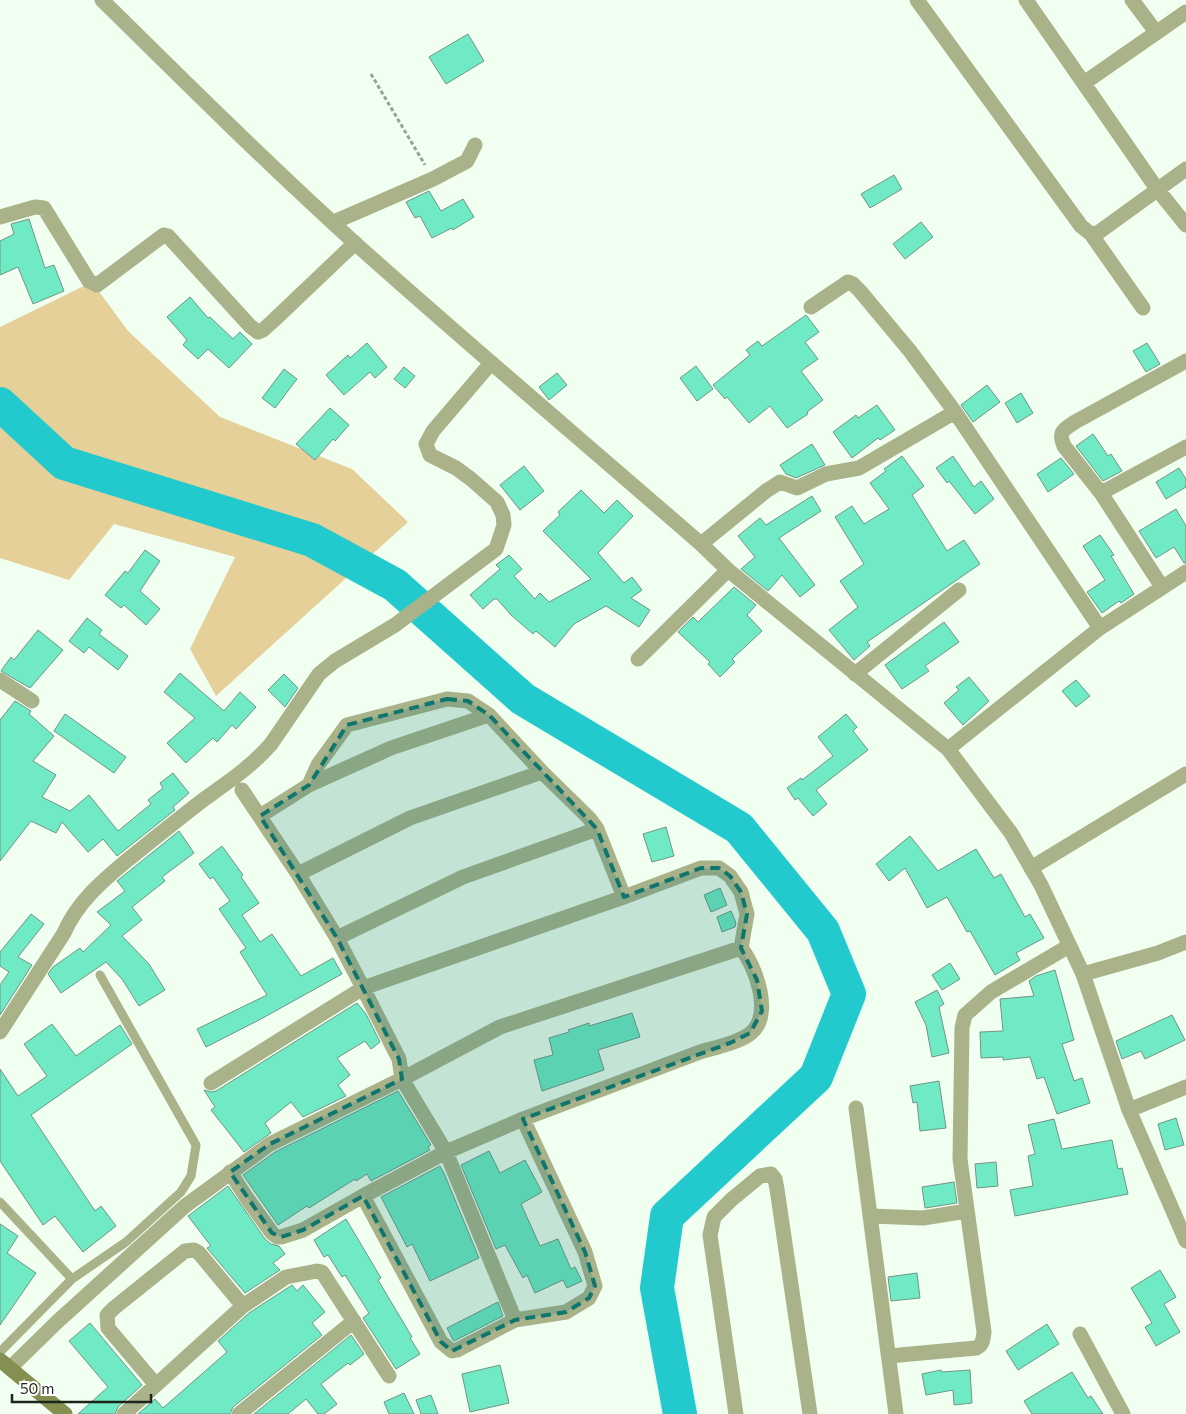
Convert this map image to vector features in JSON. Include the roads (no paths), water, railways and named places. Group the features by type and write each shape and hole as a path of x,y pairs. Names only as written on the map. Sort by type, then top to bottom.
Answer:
{"main road":[{"path":"5,1364 65,1414"}],"street":[{"path":"102,0 211,108 355,243 701,544 728,570 948,749 1011,833 1041,885 1083,974 1129,1110 1185,1236"},
{"path":"917,0 1081,226 1091,234 1143,308"},
{"path":"1026,0 1157,189 1186,225"},
{"path":"1132,0 1156,32"},
{"path":"1084,83 1186,12"},
{"path":"334,222 433,179 467,161 475,145"},
{"path":"1091,234 1098,232 1186,169"},
{"path":"0,217 35,207 44,208 89,281 97,285 161,237 164,235 168,236 250,326 258,332 355,243"},
{"path":"811,307 848,282 860,290 910,351 955,412 1100,628"},
{"path":"1162,587 1100,493 1060,438 1062,431 1074,422 1186,361"},
{"path":"0,1032 64,933 70,920 82,902 98,884 205,799 237,777 264,753 319,674 335,661 395,625 496,549 504,525 503,515 497,502 456,468 430,455 426,444 433,431 491,363"},
{"path":"701,544 766,491 780,482 797,488 826,474 859,468 955,412"},
{"path":"1100,493 1186,447"},
{"path":"638,658 728,570"},
{"path":"948,749 1100,628 1186,572"},
{"path":"855,674 958,590"},
{"path":"0,680 32,701"},
{"path":"309,785 318,765 347,725 446,699 468,701 490,715 542,772 578,806 597,829 624,897"},
{"path":"260,816 309,785 391,748 490,715"},
{"path":"298,874 410,818 542,772"},
{"path":"1031,868 1186,774"},
{"path":"242,790 298,874 337,938 363,988 399,1059 402,1079 446,1152 515,1320"},
{"path":"337,938 463,878 597,829"},
{"path":"211,1084 363,988 624,897 701,868 719,868 730,876 741,892 747,914 742,948 752,965 762,1004 760,1021 750,1033 730,1043 700,1052 524,1119 446,1152 303,1230 281,1237 277,1237 272,1233 246,1198 230,1172"},
{"path":"1083,974 1158,953 1186,942"},
{"path":"889,1356 976,1348 983,1341 984,1332 960,1159 962,1028 965,1015 991,992 1069,946"},
{"path":"5,1364 57,1322 185,1206 270,1144 402,1079 500,1027 742,948"},
{"path":"1129,1110 1186,1087"},
{"path":"856,1108 896,1414"},
{"path":"363,1196 441,1342 452,1351 515,1320 566,1312 589,1298 595,1286 585,1252 524,1119"},
{"path":"736,1414 710,1235 714,1217 760,1176 766,1174 771,1174 775,1179 777,1189 810,1414"},
{"path":"870,1216 923,1218 967,1211"},
{"path":"156,1385 108,1328 107,1315 114,1308 185,1251 189,1250 199,1253 243,1306"},
{"path":"124,1414 243,1306 286,1276 316,1271 322,1272 389,1376"},
{"path":"239,1414 354,1321"},
{"path":"1080,1334 1123,1414"}],"lane":[{"path":"0,1352 72,1279 126,1242 181,1192 191,1176 196,1145 100,975"},
{"path":"0,1202 72,1279"}],"waterway":[{"path":"0,404 64,463 312,540 395,585 523,699 739,828 823,931 849,994 816,1077 667,1216 657,1288 680,1414"}]}
